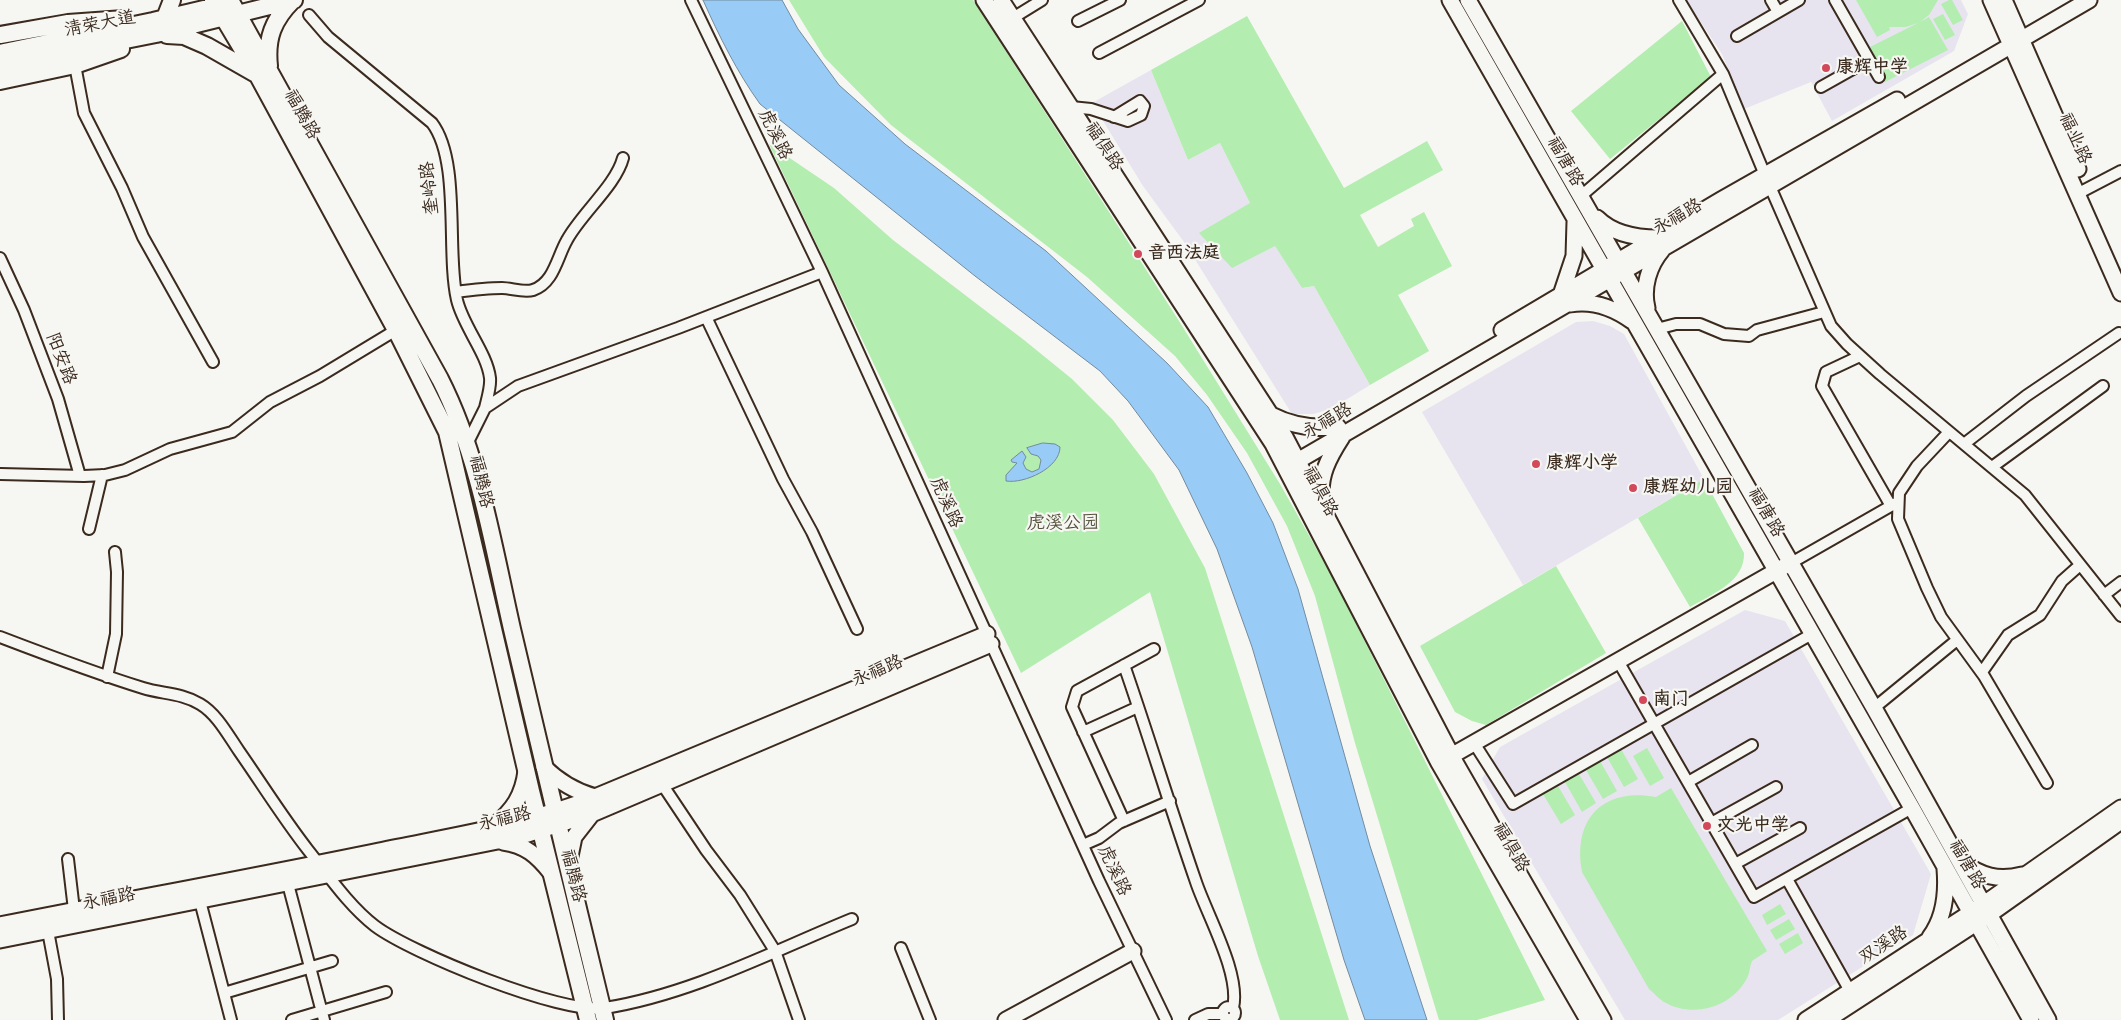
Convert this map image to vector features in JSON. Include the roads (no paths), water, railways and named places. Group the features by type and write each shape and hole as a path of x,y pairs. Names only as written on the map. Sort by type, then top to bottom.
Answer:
{"main road":[{"path":"0,81 77,51 158,25 172,0"},
{"path":"0,35 68,23 142,18 263,71 272,28 293,0"},
{"name":"清荣大道","path":"0,65 77,51 158,25 228,6 293,0"},
{"name":"福腾路","path":"228,6 436,408 452,448 526,771 586,1013"},
{"name":"清荣大道","path":"0,53 77,51"},
{"name":"福腾路","path":"263,71 440,379 459,419 484,508 556,819 604,1014"}],"street":[{"name":"虎溪路","path":"691,0 822,272 1083,845 1166,1020"},
{"name":"福俱路","path":"984,0 1007,22 1071,107 1270,415 1290,461 1445,759 1588,1020"},
{"name":"福俱路","path":"1001,0 1007,22 1268,436 1290,461 1323,510 1445,759 1603,1020"},
{"path":"1007,22 1042,0"},
{"path":"1078,21 1120,0"},
{"path":"1099,53 1199,0"},
{"name":"福唐路","path":"1450,0 1945,867 1980,913 2048,1020"},
{"name":"福唐路","path":"1468,0 1874,708 1959,860 1980,913 2031,1020"},
{"path":"1679,0 1723,74 1824,312 1836,332 1860,356 2025,495 2121,616"},
{"path":"1771,0 1778,12"},
{"path":"1737,36 1799,0"},
{"path":"1835,0 1879,77"},
{"name":"福业路","path":"1991,0 2015,38"},
{"name":"福业路","path":"2004,0 2015,38 2082,192 2121,293"},
{"name":"永福路","path":"2015,38 2069,0"},
{"name":"永福路","path":"1290,461 1767,181 2015,38 2089,0"},
{"name":"奎岭路","path":"309,15 328,37 438,131 450,183 452,267 457,302 470,334 487,366 490,379 485,408"},
{"path":"77,51 84,112 122,188 143,237 213,362"},
{"path":"1821,87 1869,60"},
{"path":"1581,196 1723,74"},
{"path":"1071,107 1091,109 1114,117"},
{"path":"456,292 503,288 531,291 539,286 554,270 566,241 622,164 623,158"},
{"path":"2082,192 2121,171"},
{"name":"福业路","path":"2082,192 2121,269"},
{"path":"1590,211 1603,224 1613,230 1661,243 1645,288 1648,314"},
{"path":"1575,219 1574,256 1563,300 1610,308 1634,322"},
{"name":"阳安路","path":"0,258 24,310 58,399 80,476"},
{"path":"467,444 485,408 518,386 822,272"},
{"path":"1657,329 1676,324 1700,324 1724,334 1749,336 1757,330 1824,312"},
{"path":"706,317 783,478 812,532 857,629"},
{"path":"0,474 102,475 125,470 170,449 232,432 270,402 320,376 396,330"},
{"path":"1964,444 2026,396 2119,333"},
{"path":"1860,356 1826,372 1822,386 1895,504 1898,519 1941,617 1982,672 2047,783"},
{"path":"1992,467 2103,386"},
{"path":"1270,415 1296,425 1341,431 1330,455 1320,487 1323,510"},
{"path":"1445,759 1895,504 1899,493 1917,466 1949,432"},
{"path":"88,529 102,475"},
{"path":"107,676 116,634 117,572 115,552"},
{"path":"1982,672 2008,635 2040,615 2062,581 2080,565"},
{"path":"2104,595 2121,582"},
{"path":"1474,742 1513,804 1812,634"},
{"path":"0,637 147,690 182,696 202,705 221,725 329,876 360,912 374,925 400,942 492,981 586,1013 604,1014 706,981 852,919"},
{"name":"永福路","path":"0,940 329,876 556,819 594,813 989,639"},
{"name":"永福路","path":"556,819 595,797 989,639"},
{"path":"1874,708 1957,640"},
{"path":"1124,821 1072,707 1077,690 1154,649"},
{"path":"1618,661 1754,897 1912,808"},
{"path":"1124,665 1196,883 1229,970 1235,998 1233,1008 1236,1013 1229,1018 1208,1014 1195,1020"},
{"path":"1083,732 1138,707"},
{"path":"1688,782 1752,745"},
{"path":"544,767 563,784 578,792 595,797"},
{"path":"526,771 524,786 517,803 496,834 528,849 540,859 551,873"},
{"path":"662,784 706,850 740,895 775,951 799,1020"},
{"path":"1712,823 1776,786"},
{"path":"1083,845 1099,838 1124,821 1170,801"},
{"path":"1980,913 2026,874 2121,808"},
{"path":"568,868 574,837 594,813"},
{"path":"1980,913 2121,821"},
{"path":"1735,864 1800,828"},
{"name":"永福路","path":"0,925 319,863 496,834"},
{"path":"68,859 74,910"},
{"path":"1959,860 1974,871 1986,876 2011,878 2026,874"},
{"path":"1926,941 1936,928 1945,900 1945,867"},
{"path":"1787,879 1850,991"},
{"path":"288,884 322,1016"},
{"path":"200,901 231,1020"},
{"name":"双溪路","path":"1806,1020 1926,941 1980,913"},
{"name":"双溪路","path":"1827,1020 1980,913"},
{"path":"48,931 57,979 58,1020"},
{"path":"902,948 930,1020"},
{"path":"1006,1020 1133,951"},
{"path":"224,994 332,961"},
{"path":"292,1020 322,1016 386,992"}],"water":[{"path":"703,0 782,0 798,29 839,85 905,144 1046,251 1167,363 1208,407 1247,473 1273,523 1298,589 1370,846 1427,1020 1365,1020 1344,960 1252,647 1217,549 1179,470 1128,401 1100,371 975,276 760,104 729,54"},
{"path":"1043,443 1055,444 1060,447 1054,462 1048,468 1031,477 1022,480 1006,481 1006,475 1017,463 1011,460 1022,451 1026,457 1023,463 1026,469 1032,472 1039,469 1041,460 1038,456 1031,454 1027,448"}],"place":[{"name":"康辉中学","path":"1826,68"},
{"name":"音西法庭","path":"1138,254"},
{"name":"康辉小学","path":"1536,464"},
{"name":"康辉幼儿园","path":"1633,488"},
{"name":"南门","path":"1643,700"},
{"name":"文光中学","path":"1707,826"}],"park label":[{"name":"虎溪公园","path":"1063,524"}]}
